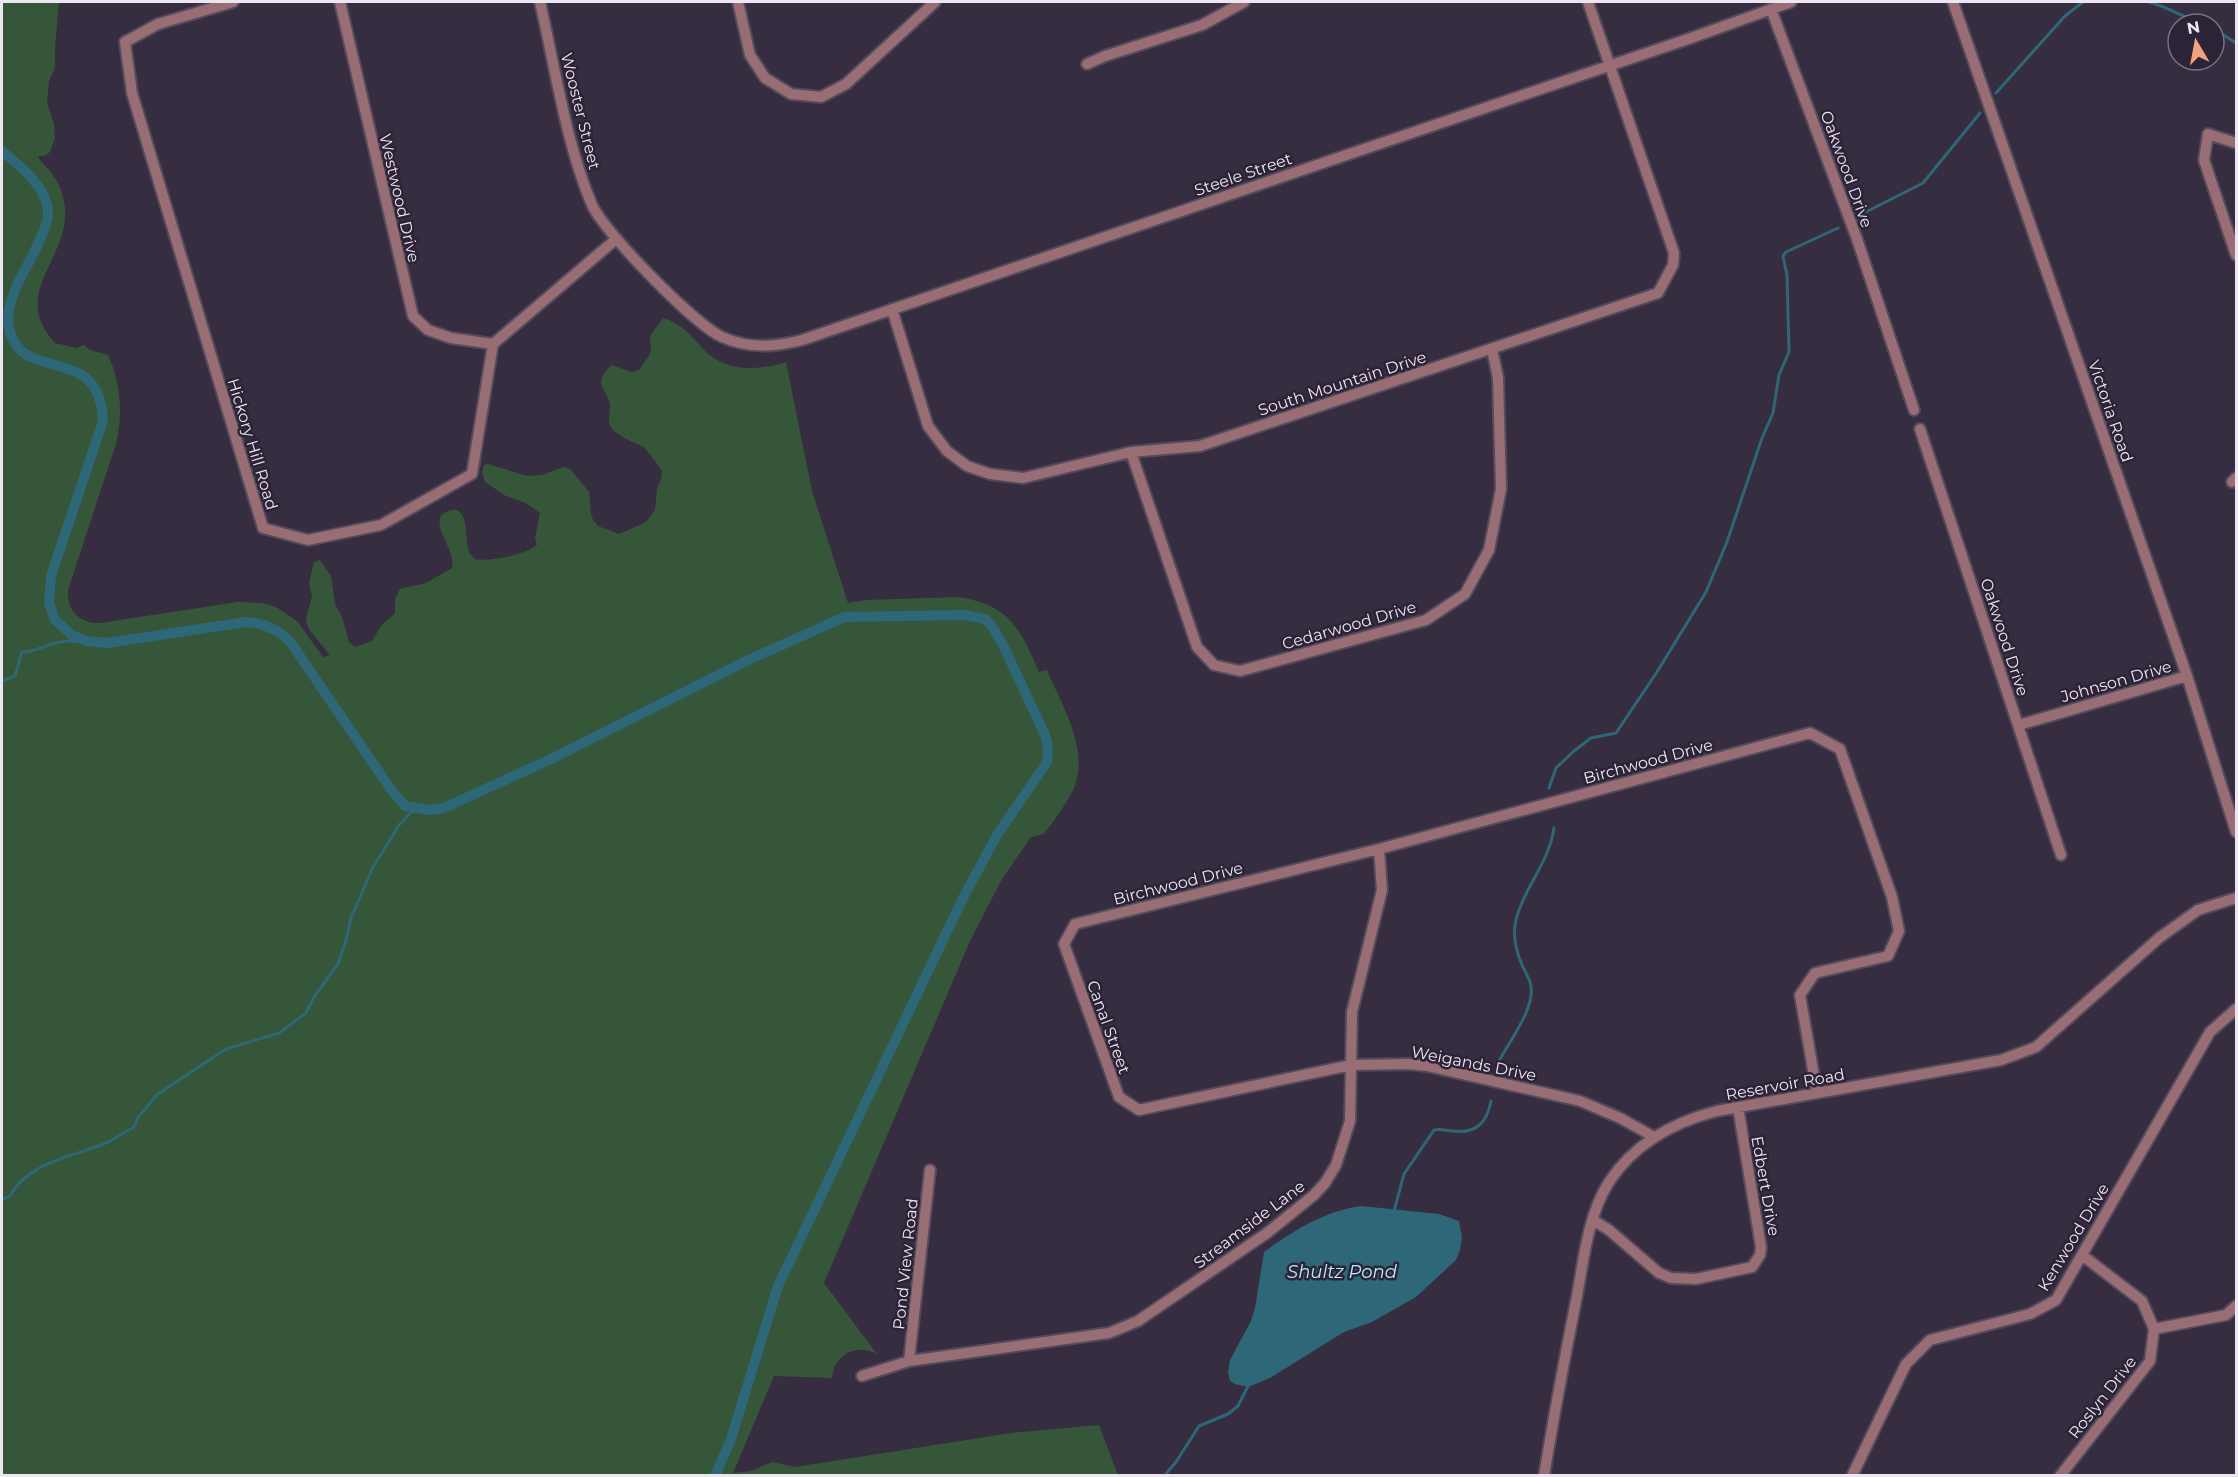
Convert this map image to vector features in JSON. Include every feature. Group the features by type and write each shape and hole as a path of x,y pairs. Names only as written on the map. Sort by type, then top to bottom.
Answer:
{"street":[{"name":"Hickory Hill Road","path":"233,2 158,24 125,42 132,93 263,528 308,540 381,525 472,474 493,344"},
{"name":"Westwood Drive","path":"340,2 413,316 428,330 451,338 493,344"},
{"name":"Wooster Street","path":"540,2 576,163 593,207 615,240 704,326"},
{"path":"738,2 750,55 765,78 791,94 821,97 846,84 935,2"},
{"path":"1087,64 1202,25 1244,2"},
{"name":"South Mountain Drive","path":"892,309 928,426 947,451 967,466 990,474 1023,478 1131,452 1200,446 1658,293 1670,271 1674,253 1588,2"},
{"name":"Steele Street","path":"704,326 722,337 746,345 774,346 802,340 1610,66 1791,2"},
{"name":"Victoria Road","path":"1953,2 2187,676 2236,832"},
{"name":"Oakwood Drive","path":"1771,9 1857,239 1914,410"},
{"path":"2236,143 2208,134 2204,160 2236,255"},
{"path":"493,344 615,240"},
{"name":"Cedarwood Drive","path":"1131,452 1197,647 1214,665 1240,671 1426,620 1465,594 1489,550 1501,489 1498,378 1492,349"},
{"name":"Oakwood Drive","path":"1920,429 2061,855"},
{"name":"Johnson Drive","path":"2019,725 2187,676"},
{"name":"Birchwood Drive","path":"1064,944 1075,924 1379,849 1810,733 1840,749 1892,897 1899,931 1888,956 1815,973 1800,994 1817,1093"},
{"name":"Streamside Lane","path":"862,1376 909,1361 1109,1333 1148,1314 1275,1227 1301,1207 1325,1183 1336,1165 1350,1122 1352,1012 1383,890 1379,849"},
{"name":"Reservoir Road","path":"1544,1476 1570,1328 1593,1220 1609,1182 1628,1159 1654,1137 1672,1126 1693,1118 1738,1107 2001,1060 2036,1047 2159,938 2198,910 2236,898"},
{"name":"Canal Street","path":"1064,944 1119,1097 1139,1110"},
{"name":"Kenwood Drive","path":"1852,1476 1906,1364 1930,1340 2030,1314 2056,1300 2210,1032 2236,1009"},
{"name":"Weigands Drive","path":"1139,1110 1351,1065 1409,1064 1562,1096 1593,1106 1654,1137"},
{"name":"Edbert Drive","path":"1593,1220 1609,1230 1659,1273 1671,1278 1696,1279 1752,1267 1760,1255 1761,1247 1738,1107"},
{"name":"Pond View Road","path":"909,1361 930,1170"},
{"path":"2082,1255 2142,1301 2154,1329 2226,1315 2236,1306"},
{"name":"Roslyn Drive","path":"2060,1476 2150,1360 2154,1329"}],"green space":[{"path":"2,2 59,2 55,68 49,81 47,102 54,124 55,138 50,152 45,156 38,156 55,178 61,191 65,209 64,227 44,276 39,292 38,308 42,325 55,343 77,348 84,345 90,350 108,355 116,376 120,399 120,421 116,444 68,590 69,604 81,618 100,623 238,602 263,603 276,607 297,621 323,657 330,655 310,631 306,618 312,597 309,583 314,562 320,560 331,576 335,604 342,617 349,642 355,647 372,641 381,626 395,613 395,599 400,589 426,583 452,568 451,553 440,528 441,515 451,510 457,510 462,514 469,551 475,559 507,557 537,545 535,539 540,513 526,503 506,496 485,482 482,472 484,465 488,464 527,476 542,475 563,467 570,469 589,492 591,514 598,526 619,534 646,522 655,510 657,489 662,476 661,469 644,447 613,430 609,424 610,403 601,384 602,376 611,365 632,372 639,370 651,351 650,336 663,318 690,334 711,357 731,366 753,368 786,362 812,491 848,603 866,600 958,597 990,606 1011,621 1026,644 1039,672 1047,670 1072,727 1078,758 1078,773 1074,788 1044,834 1031,837 1002,879 970,941 824,1283 877,1354 861,1350 847,1353 837,1363 832,1378 774,1376 733,1473 751,1471 772,1462 795,1467 1011,1433 1099,1425 1118,1475 2,1475"}],"water":[{"name":"Shultz Pond","path":"1361,1206 1439,1214 1459,1221 1462,1237 1456,1260 1416,1297 1372,1322 1344,1332 1270,1378 1248,1387 1230,1381 1228,1372 1230,1360 1251,1321 1255,1308 1264,1252 1322,1217"}],"waterway":[{"path":"1996,93 2065,16 2083,2"},
{"path":"2149,2 2174,12"},
{"path":"2226,37 2236,43"},
{"path":"1862,214 1923,183 1980,113"},
{"path":"2,151 25,171 39,188 47,206 48,216 40,240 12,299 8,315 9,327 16,345 28,356 75,371 89,381 99,396 103,421 51,576 49,603 55,620 72,635 86,641 107,643 246,622 265,625 276,630 291,643 392,791 405,806 430,810 444,808 551,759 744,662 844,617 964,615 985,619 1003,645 1045,735 1048,747 1047,762 997,835 963,898 778,1286 731,1439 715,1476"},
{"path":"1549,788 1556,768 1574,751 1591,738 1616,733 1706,592 1727,542 1762,438 1773,413 1779,375 1789,352 1787,275 1783,256 1786,252 1838,228"},
{"path":"2,681 15,676 22,652 64,641 86,641"},
{"path":"2,1199 9,1197 17,1186 37,1169 105,1143 134,1127 138,1117 158,1094 226,1049 279,1033 306,1013 314,997 338,964 351,918 372,869 399,825 415,808"},
{"path":"1497,1065 1529,1006 1531,986 1517,951 1515,925 1523,901 1547,854 1554,828"},
{"path":"1394,1211 1404,1174 1434,1130 1468,1131 1475,1128 1484,1121 1491,1101"},
{"path":"1164,1476 1176,1462 1199,1426 1228,1414 1238,1406 1249,1384"}]}
